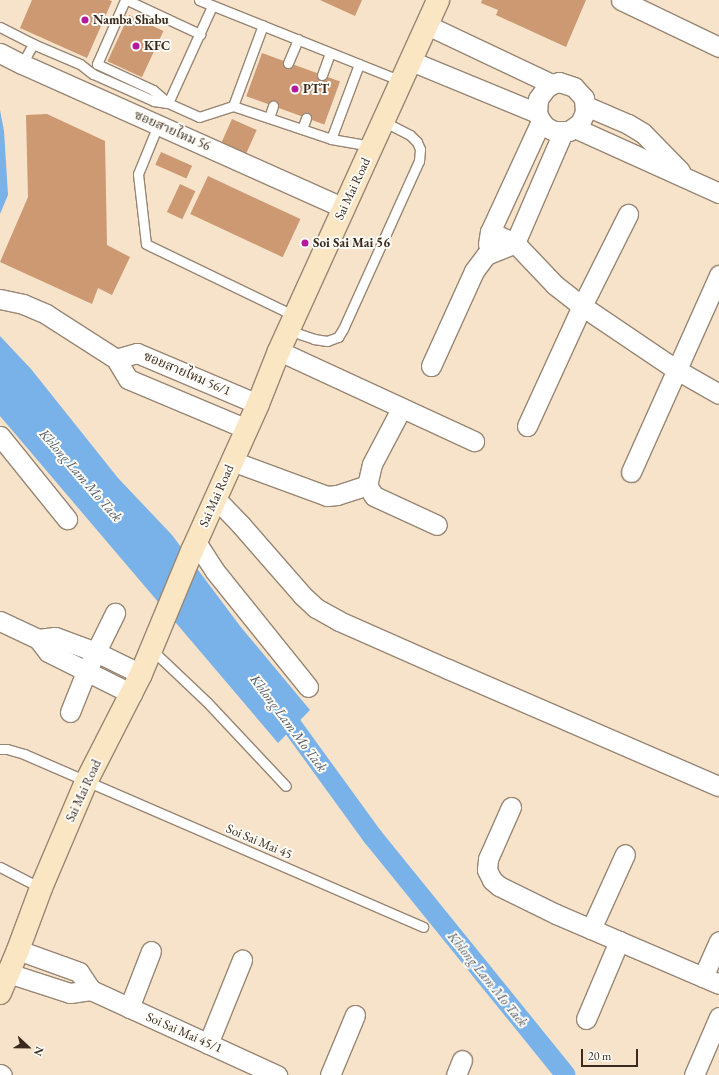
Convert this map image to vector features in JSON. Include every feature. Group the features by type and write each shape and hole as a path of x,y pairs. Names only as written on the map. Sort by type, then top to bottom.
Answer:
{"main road":[{"name":"Sai Mai Road","path":"0,993 41,888 86,782 132,694 194,546 258,404 279,351 438,0"}],"street":[{"path":"621,0 719,47"},
{"path":"427,25 552,84"},
{"name":"ซอยสายไหม 56","path":"0,53 344,208"},
{"path":"411,61 539,117 546,127 569,130 719,193"},
{"path":"431,366 474,271 486,255 490,232 539,117 538,99 546,88 552,84 559,82 574,86 580,92 586,106 583,118 569,130 515,243 486,255"},
{"path":"586,106 628,124 643,133 688,180"},
{"path":"527,426 582,306 628,214"},
{"path":"490,232 515,243 555,285 582,306 677,370 719,394"},
{"path":"631,472 719,275"},
{"path":"3,299 23,304 46,314 116,359 128,379 247,429"},
{"path":"279,351 474,441"},
{"name":"ซอยสายไหม 56/1","path":"116,359 137,353 258,404"},
{"path":"402,409 372,464 367,485 374,496 437,525"},
{"path":"0,436 67,519"},
{"path":"232,461 327,496 337,495 367,485"},
{"path":"216,499 241,525 302,595 316,608 339,621 719,786"},
{"path":"194,546 308,687"},
{"path":"70,712 86,672 114,613"},
{"path":"0,621 38,639 48,652 132,694"},
{"path":"38,639 54,637 96,652 141,674"},
{"path":"511,807 488,858 487,870 492,880 499,886 591,930 711,980 719,942"},
{"path":"591,930 625,854"},
{"path":"586,1019 619,942"},
{"path":"8,973 70,993 91,990 79,972 18,950"},
{"path":"129,1008 151,951"},
{"path":"208,1044 242,960"},
{"name":"Soi Sai Mai 45/1","path":"91,990 277,1075"},
{"path":"330,1075 355,1015"},
{"path":"694,1075 719,1017"}],"lane":[{"path":"168,103 153,90 97,64 126,0 200,34"},
{"path":"199,0 402,81"},
{"path":"168,103 212,6"},
{"path":"0,26 33,44 80,64 93,74 154,101 168,103 199,117 233,106 331,139 373,146"},
{"path":"233,106 263,26"},
{"path":"288,63 298,39"},
{"path":"22,64 33,44"},
{"path":"322,75 330,53"},
{"path":"331,139 359,64"},
{"path":"269,118 273,106"},
{"path":"302,129 306,118"},
{"path":"158,125 138,174 146,244 292,323 314,339 327,341 338,337 343,329 419,161 420,149 410,135 384,122"},
{"path":"151,649 207,702 286,786"},
{"name":"Soi Sai Mai 45","path":"0,749 7,749 24,754 423,927"},
{"path":"0,866 41,888"}],"water":[{"path":"0,110 4,131 8,195 0,214"},
{"path":"0,336 31,369 118,478 172,535 240,626 310,710 278,743 0,416"}],"building":[{"path":"32,0 112,1 87,58 20,28"},
{"path":"320,0 362,0 355,16"},
{"path":"482,0 586,0 566,47 496,15 498,10 481,3"},
{"name":"KFC","path":"129,15 163,31 142,77 107,61"},
{"path":"262,53 340,81 324,125 246,96"},
{"path":"47,114 105,141 107,245 130,257 112,295 98,288 92,304 0,262 28,197 26,115"},
{"path":"232,119 257,130 246,154 221,143"},
{"path":"161,152 192,166 186,179 155,165"},
{"path":"208,176 300,219 283,257 190,214"},
{"path":"180,184 195,191 182,219 167,212"}],"waterway":[{"name":"Khlong Lam Mo Taek","path":"277,705 373,837 566,1075"}],"place":[{"name":"Namba Shabu","path":"85,20"},
{"name":"KFC","path":"136,46"},
{"name":"PTT","path":"295,89"},
{"name":"Soi Sai Mai 56","path":"305,243"}]}
